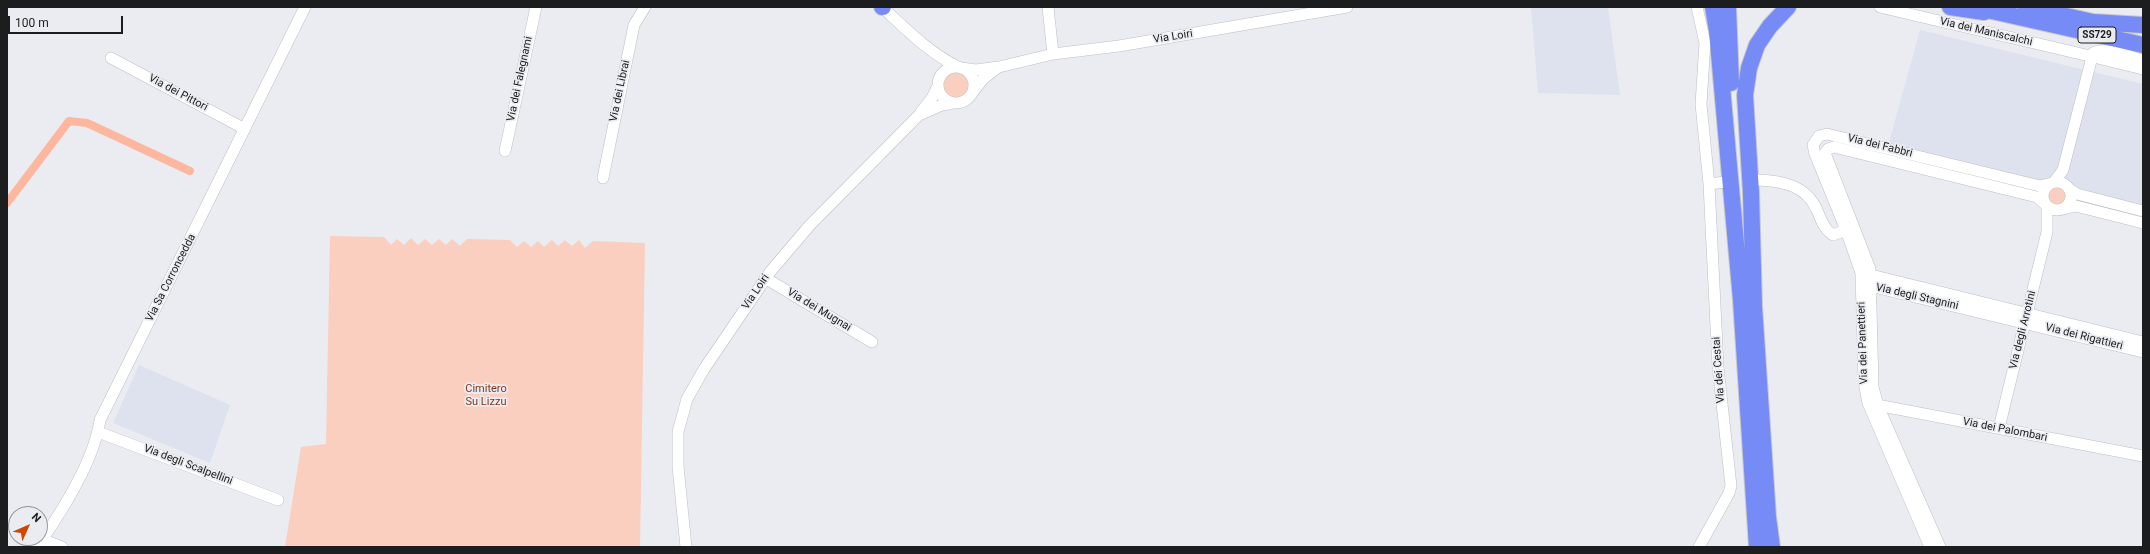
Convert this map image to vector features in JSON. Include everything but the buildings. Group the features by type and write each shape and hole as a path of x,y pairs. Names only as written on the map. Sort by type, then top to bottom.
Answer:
{"highway":[{"path":"1713,7 1716,18 1772,547"},
{"path":"1728,7 1730,48 1736,96 1749,274 1747,303"},
{"path":"1757,547 1747,303 1751,193 1745,95 1746,81 1757,45 1770,26 1788,7"},
{"path":"1950,7 2009,16"},
{"name":"SS729","path":"1974,7 2143,45"},
{"name":"SS729","path":"2026,7 2065,16 2112,24 2143,25"}],"street":[{"name":"Via Sa Corroncedda","path":"48,530 86,466 98,432 100,420 305,7"},
{"name":"Via dei Falegnami","path":"504,151 536,7"},
{"name":"Via dei Librai","path":"603,178 634,25 645,7"},
{"path":"882,7 920,43 942,59 970,74 973,79 973,92 965,101 953,103 942,97 938,83 937,66 920,43"},
{"path":"1048,7 1053,54"},
{"name":"Via Loiri","path":"959,68 976,70 999,67 1053,54 1118,46 1348,7"},
{"name":"Via dei Cestai","path":"1697,7 1705,43 1701,88 1709,184 1718,367 1731,486 1729,493 1699,547"},
{"name":"Via dei Maniscalchi","path":"1880,7 2143,69"},
{"name":"Via dei Maniscalchi","path":"2092,56 2093,53 2099,50 2143,60"},
{"path":"2047,232 2046,206 2042,195 2063,170 2092,56"},
{"name":"Via dei Pittori","path":"111,58 245,129"},
{"name":"Via Loiri","path":"973,92 983,79 999,67"},
{"path":"919,115 932,98 945,71 959,68"},
{"name":"Via Loiri","path":"686,547 678,466 678,432 687,399 704,369 766,278 810,225 919,115 942,104 953,103"},
{"name":"Via dei Fabbri","path":"1819,136 1827,134 1836,136 2037,197 2046,206"},
{"name":"Via dei Panettieri","path":"1819,136 1816,139 1813,149 1859,265 1867,280"},
{"name":"Via dei Fabbri","path":"1826,150 1834,147 2040,186 2051,183"},
{"name":"Via dei Panettieri","path":"1826,150 1825,156 1869,264 1867,280 1873,405 1930,547"},
{"path":"2047,232 2062,209 2070,202 2068,187 2063,170"},
{"path":"1758,180 1774,181 1797,188 1811,198 1827,231 1833,235 1846,230"},
{"path":"1709,184 1725,182"},
{"path":"2051,183 2068,187 2077,194 2143,211"},
{"path":"2046,206 2054,210 2076,206 2143,223"},
{"name":"Via degli Arrotini","path":"1999,428 2047,232"},
{"name":"Via dei Mugnai","path":"766,278 872,342"},
{"name":"Via degli Stagnini","path":"1867,280 2026,318"},
{"name":"Via dei Rigattieri","path":"2026,318 2143,342"},
{"name":"Via dei Rigattieri","path":"2026,318 2143,352"},
{"name":"Via dei Panettieri","path":"1873,405 1940,547"},
{"name":"Via dei Palombari","path":"1873,405 2143,456"},
{"name":"Via degli Scalpellini","path":"98,432 278,500"},
{"path":"48,544 62,547"}],"shaded area":[{"path":"1531,7 1608,7 1620,95 1538,93"},
{"path":"1920,30 2143,84 2143,208 1888,146"},
{"path":"139,365 230,405 210,463 113,423"}],"green space":[{"path":"956,71 966,75 970,85 966,95 956,99 946,95 942,85 946,75"},
{"path":"2057,186 2064,189 2067,196 2064,203 2057,206 2050,203 2047,196 2050,189"},
{"name":"Cimitero Su Lizzu","path":"330,236 384,237 391,245 397,239 404,245 411,238 418,245 425,239 432,245 439,239 446,245 452,239 460,246 467,239 510,240 517,247 524,241 531,247 538,241 544,247 552,240 558,246 565,240 572,246 579,240 585,248 593,241 645,243 640,547 285,547 301,447 326,444"}],"waterway":[{"path":"7,203 69,121 87,123 190,171"}]}
